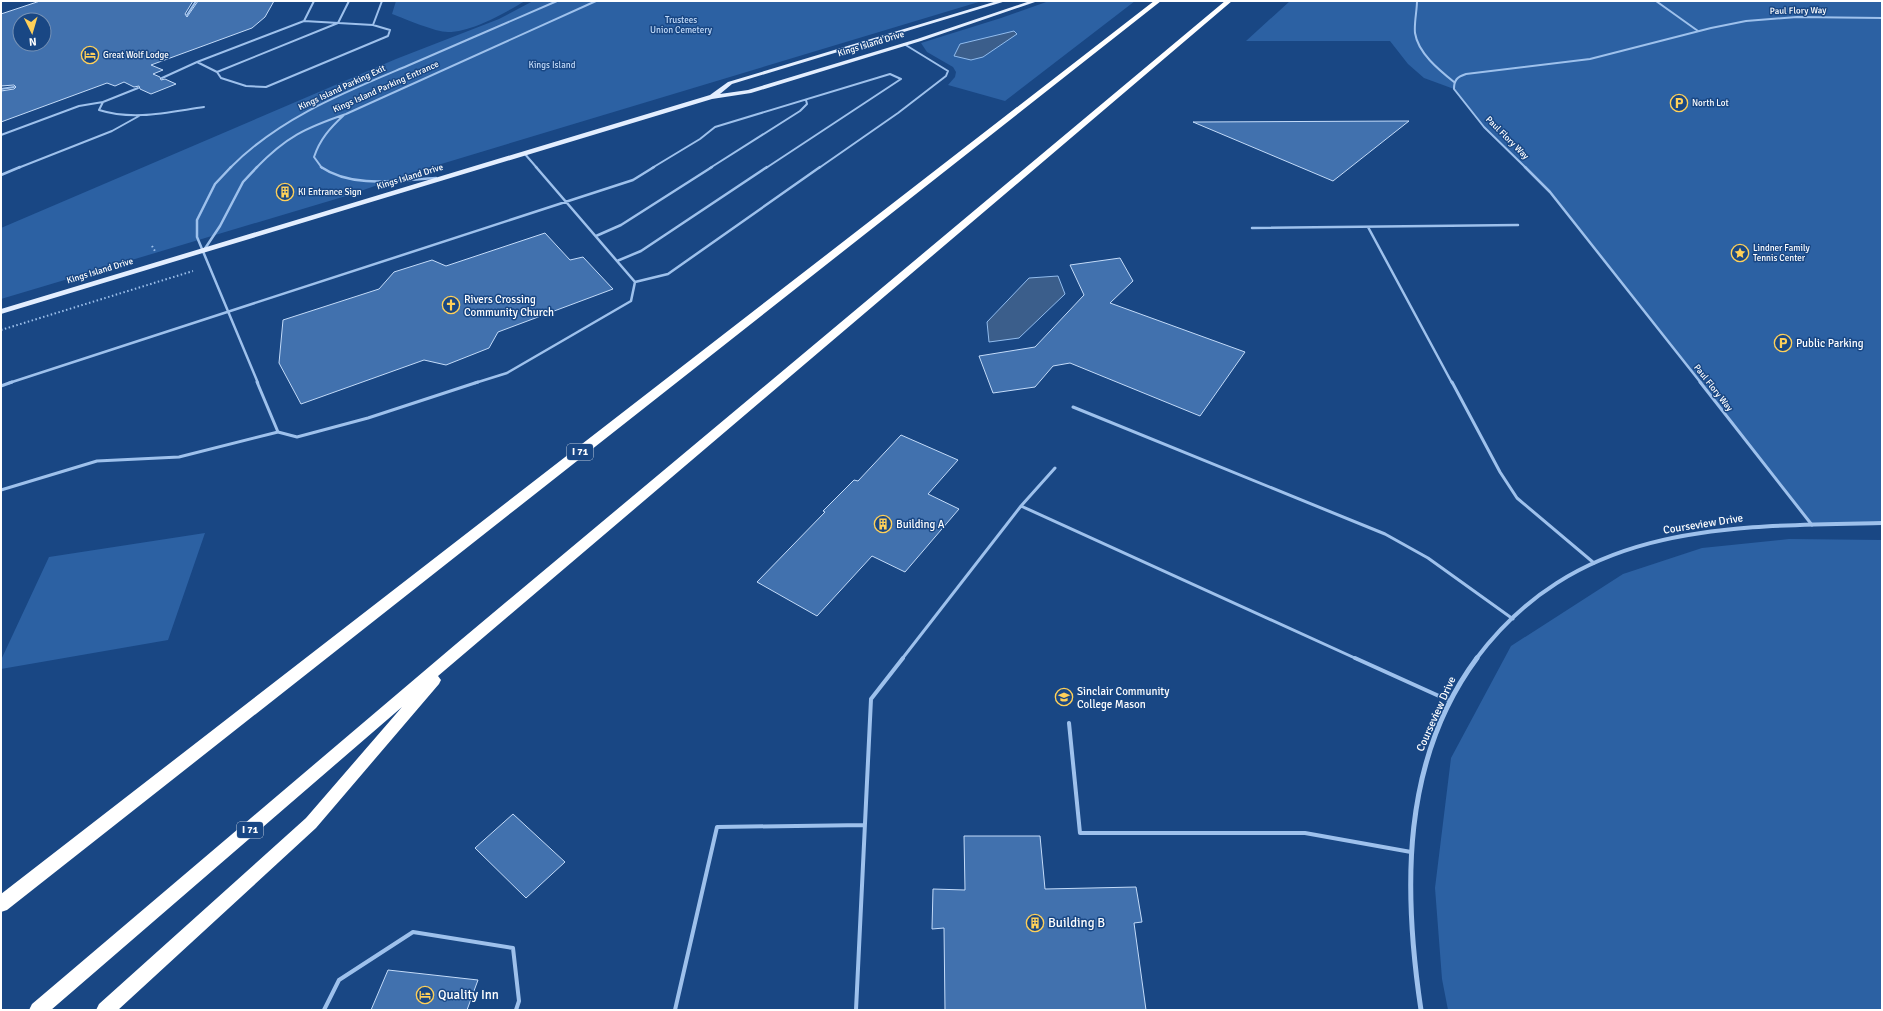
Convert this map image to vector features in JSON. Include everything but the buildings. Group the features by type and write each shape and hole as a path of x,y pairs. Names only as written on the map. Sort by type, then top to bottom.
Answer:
{"highway":[{"name":"I 71","path":"1,904 1158,1"},
{"name":"I 71","path":"38,1010 461,648 1229,1"},
{"path":"105,1010 311,823 461,648"}],"main road":[{"name":"Kings Island Drive","path":"711,97 730,83 1003,1"},
{"name":"Kings Island Drive","path":"1,312 711,97 749,92 904,44 1035,1"}],"street":[{"name":"Courseview Drive","path":"1421,1010 1413,952 1409,894 1412,829 1428,754 1450,701 1470,666 1499,631 1543,592 1594,563 1651,542 1715,530 1766,525 1882,523"}],"lane":[{"path":"187,16 196,1"},
{"path":"304,21 314,1"},
{"path":"217,72 338,23 349,1"},
{"path":"373,25 382,1"},
{"name":"Kings Island Parking Exit","path":"278,432 208,266 204,250 197,237 197,220 215,184 249,149 298,115 324,102 557,1"},
{"name":"Kings Island Parking Entrance","path":"204,250 220,226 231,202 243,182 286,140 312,125 346,114 596,1"},
{"path":"1417,1 1415,34 1419,44 1446,76 1454,82"},
{"path":"1656,1 1679,19 1698,31"},
{"name":"Paul Flory Way","path":"1812,525 1550,192 1484,128 1454,89 1454,82 1458,77 1466,74 1566,63 1606,56 1661,43 1698,31 1763,19 1882,18"},
{"path":"162,78 197,62 304,21 373,25 390,30 388,36 266,87 246,86 221,78 217,72 197,62"},
{"path":"635,282 668,274 904,109 946,76 948,71 904,44"},
{"path":"1,386 633,180 700,139 714,127 890,74 901,79 641,252 617,260"},
{"path":"1,89 14,87"},
{"path":"1,135 79,106 103,102 138,88"},
{"path":"596,236 621,225 794,115 807,104 806,100"},
{"path":"103,102 99,110 108,114 140,115 204,107"},
{"path":"346,114 325,132 317,144 314,157 321,168 338,176 362,181 441,178"},
{"path":"1,175 112,131 140,115"},
{"path":"524,153 635,282"},
{"path":"1252,228 1518,225"},
{"path":"1368,227 1500,472 1517,498 1594,563"},
{"path":"1,490 97,461 178,457 278,432 298,436 312,433 368,418 507,373 631,301 635,282"},
{"path":"1073,407 1385,534 1428,558 1513,619"},
{"path":"856,1010 871,699 1021,506 1055,468"},
{"path":"1021,506 1450,701"},
{"path":"1070,723 1080,832 1305,833 1411,852"},
{"path":"675,1010 718,827 865,825"},
{"path":"324,1010 339,980 413,932 513,948 519,1001 516,1010"}],"path":[{"path":"1,330 167,279"}],"green space":[{"path":"396,1 525,1 478,25 467,29 448,32 428,28 392,14"},
{"name":"Kings Island","path":"533,1 982,1 418,171 346,196 1,299 1,228 396,59 499,19"},
{"path":"1049,1 1135,1 1005,101 948,85 955,77 956,72 953,67 927,52 921,43 1001,18"},
{"name":"Lindner Family Tennis Center","path":"1290,1 1882,1 1882,523 1812,525 1550,192 1484,128 1454,89 1424,78 1408,64 1390,41 1246,41"},
{"path":"205,533 168,640 1,669 1,660 49,557"},
{"path":"1789,539 1882,540 1882,1010 1448,1010 1442,979 1435,888 1451,758 1511,646 1623,574 1702,548"}],"shaded area":[{"path":"1014,31 1017,34 983,57 971,60 954,56 960,44"},
{"path":"1058,276 1065,294 1019,338 989,342 987,322 1029,278"}],"place":[{"name":"Great Wolf Lodge","path":"90,55"},
{"name":"North Lot","path":"1679,103"},
{"name":"KI Entrance Sign","path":"285,192"},
{"name":"Lindner Family Tennis Center","path":"1740,253"},
{"name":"Rivers Crossing Community Church","path":"451,305"},
{"name":"Public Parking","path":"1783,343"},
{"name":"Building A","path":"883,524"},
{"name":"Sinclair Community College Mason","path":"1064,697"},
{"name":"Building B","path":"1035,923"},
{"name":"Quality Inn","path":"425,995"}],"park label":[{"name":"Trustees Union Cemetery","path":"681,26"}]}
